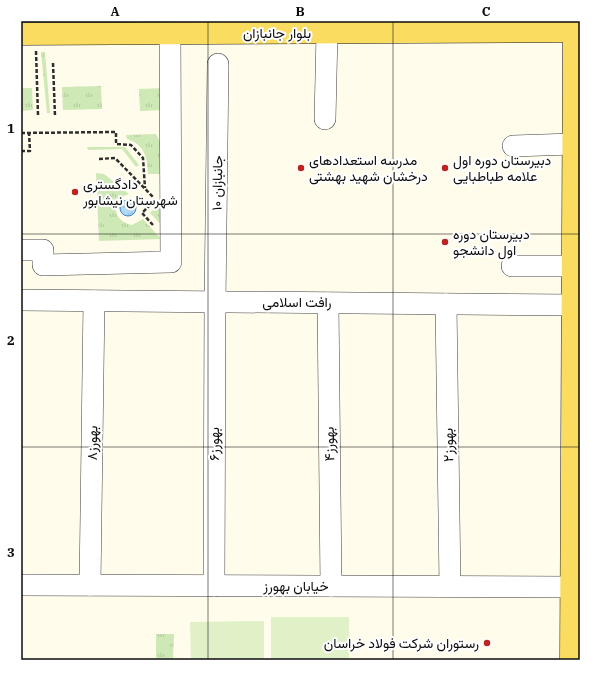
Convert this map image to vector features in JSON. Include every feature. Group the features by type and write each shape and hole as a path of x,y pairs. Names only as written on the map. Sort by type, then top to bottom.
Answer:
{"main road":[{"name":"بلوار جانبازان","path":"28,34 327,33 576,28"},
{"path":"570,660 572,266 576,28"}],"street":[{"path":"325,119 327,33"},
{"path":"21,250 43,250 43,265 171,262 170,34"},
{"name":"جانبازان ۱۰","path":"215,302 218,64"},
{"path":"513,146 575,140"},
{"path":"512,266 572,266"},
{"name":"رافت اسلامی","path":"21,300 572,305"},
{"name":"بهورز۸","path":"90,585 94,301"},
{"name":"بهورز۶","path":"214,586 215,302"},
{"name":"بهورز۴","path":"328,303 331,586"},
{"name":"بهورز۲","path":"446,304 450,586"},
{"name":"خیابان بهورز","path":"21,585 571,587"}],"path":[{"path":"28,34 38,115"},
{"path":"53,63 55,116"},
{"path":"21,133 116,132 116,144 131,145 143,158 145,188"},
{"path":"21,152 30,151 29,133"},
{"path":"99,159 115,158 156,200"}],"green space":[{"path":"21,21 541,21 21,26"},
{"path":"41,52 45,52 50,113 47,113"},
{"path":"101,86 102,109 63,110 62,87"},
{"path":"21,88 32,88 33,110 21,111"},
{"path":"165,88 165,110 140,111 139,89"},
{"path":"156,134 164,150 164,174 148,174 144,152 138,145 127,139 126,135"},
{"path":"87,147 125,147 139,165 136,167 122,149 88,150"},
{"path":"96,173 104,174 129,194 118,201 116,205 117,215 121,220 132,225 143,219 161,239 99,241"},
{"path":"165,199 165,229 150,213"},
{"path":"271,617 349,617 349,660 271,660"},
{"path":"264,621 264,660 191,660 190,622"},
{"path":"156,634 174,634 173,658 156,658"}],"water":[{"path":"125,200 131,200 136,205 134,214 131,216 125,216 120,211 120,205"}],"place":[{"name":"مدرسه استعدادهای درخشان شهید بهشتی","path":"301,168"},
{"name":"دبیرستان دوره اول علامه طباطبایی","path":"445,168"},
{"name":"دادگستری شهرستان نیشابور","path":"75,192"},
{"name":"دبیرستان دوره اول دانشجو","path":"445,242"},
{"name":"رستوران شرکت فولاد خراسان","path":"487,643"}]}
